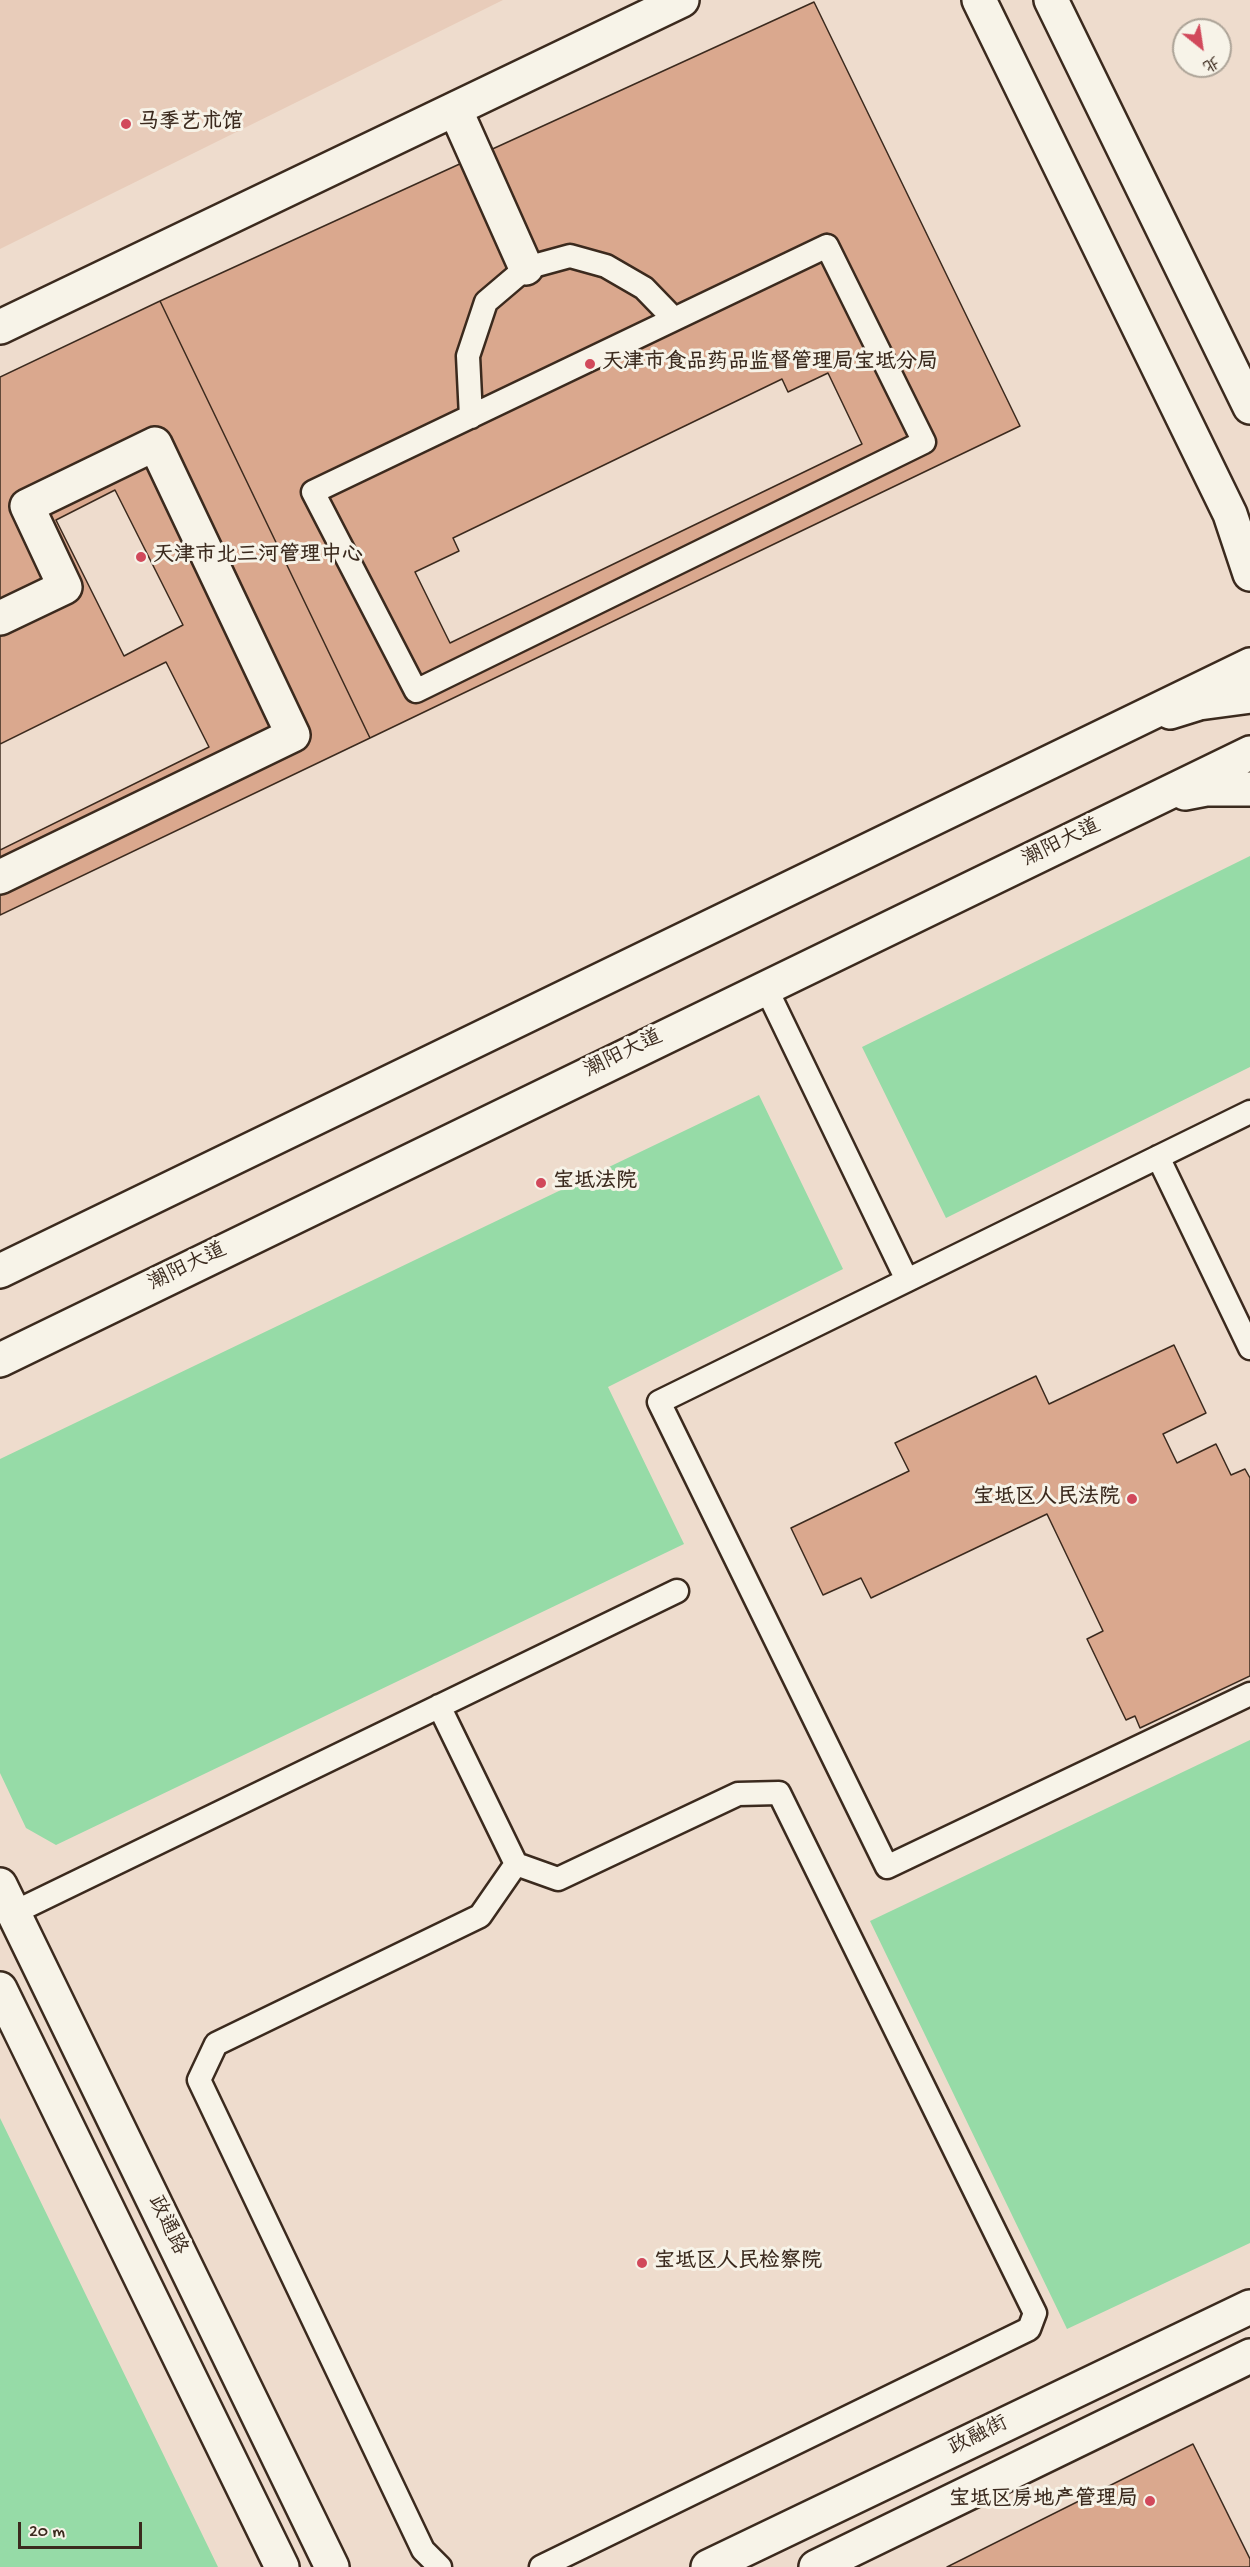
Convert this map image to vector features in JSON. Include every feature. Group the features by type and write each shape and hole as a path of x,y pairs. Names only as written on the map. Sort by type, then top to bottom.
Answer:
{"main road":[{"path":"0,327 682,0"},
{"path":"979,0 1230,514 1250,574"},
{"path":"1051,0 1250,407"},
{"path":"455,109 526,268"},
{"path":"0,618 65,587 27,506 155,444 293,735 0,877"},
{"path":"0,1271 1250,665"},
{"path":"1125,725 1199,703 1250,696"},
{"name":"潮阳大道","path":"0,1359 765,986 1250,753"},
{"path":"1151,801 1206,789 1250,789"},
{"name":"政通路","path":"7,1899 332,2567"},
{"path":"0,1989 282,2567"},
{"name":"政融街","path":"708,2567 1250,2307"},
{"path":"816,2567 1250,2356"}],"lane":[{"path":"827,246 924,442 416,691 313,492 674,319 827,246"},
{"path":"471,417 468,356 486,303 526,268 570,256 606,266 644,288 674,319"},
{"path":"765,986 907,1280"},
{"path":"1250,1112 659,1402 887,1867 1250,1694"},
{"path":"1158,1157 1250,1348"},
{"path":"7,1899 440,1706 677,1591"},
{"path":"440,1706 516,1864 558,1879 738,1794 779,1793 1035,2313 1029,2329 541,2567"},
{"path":"440,2567 423,2550 199,2080 216,2044 480,1916 516,1864"}],"shaded area":[{"name":"马季艺术馆","path":"0,0 503,0 0,249"}],"green space":[{"path":"1250,856 1250,1067 946,1218 862,1047"},
{"path":"759,1095 843,1269 608,1387 684,1544 56,1845 26,1828 0,1773 0,1459"},
{"path":"1250,1740 1250,2243 1067,2329 870,1921"},
{"path":"0,2118 218,2567 0,2567"}],"building":[{"name":"天津市食品药品监督管理局宝坻分局","path":"814,2 1020,426 370,738 160,301"},
{"name":"天津市北三河管理中心","path":"160,301 370,738 0,915 0,377"},
{"path":"828,373 862,444 450,643 415,572 459,551 453,538 782,379 788,392"},
{"path":"115,490 183,625 124,656 56,520"},
{"path":"166,662 209,747 0,850 0,744"},
{"path":"1174,1345 1206,1413 1163,1434 1177,1463 1216,1444 1231,1475 1245,1469 1250,1478 1250,1676 1140,1728 1135,1716 1126,1720 1087,1639 1103,1631 1047,1514 871,1598 861,1578 823,1595 791,1528 909,1471 895,1443 1036,1376 1049,1404"},
{"name":"宝坻区房地产管理局","path":"1193,2444 1250,2559 1250,2567 947,2567"}],"place":[{"name":"马季艺术馆","path":"126,124"},
{"name":"天津市食品药品监督管理局宝坻分局","path":"590,364"},
{"name":"天津市北三河管理中心","path":"141,557"},
{"name":"宝坻法院","path":"541,1183"},
{"name":"宝坻区人民法院","path":"1132,1499"},
{"name":"宝坻区人民检察院","path":"642,2263"},
{"name":"宝坻区房地产管理局","path":"1150,2501"}]}
